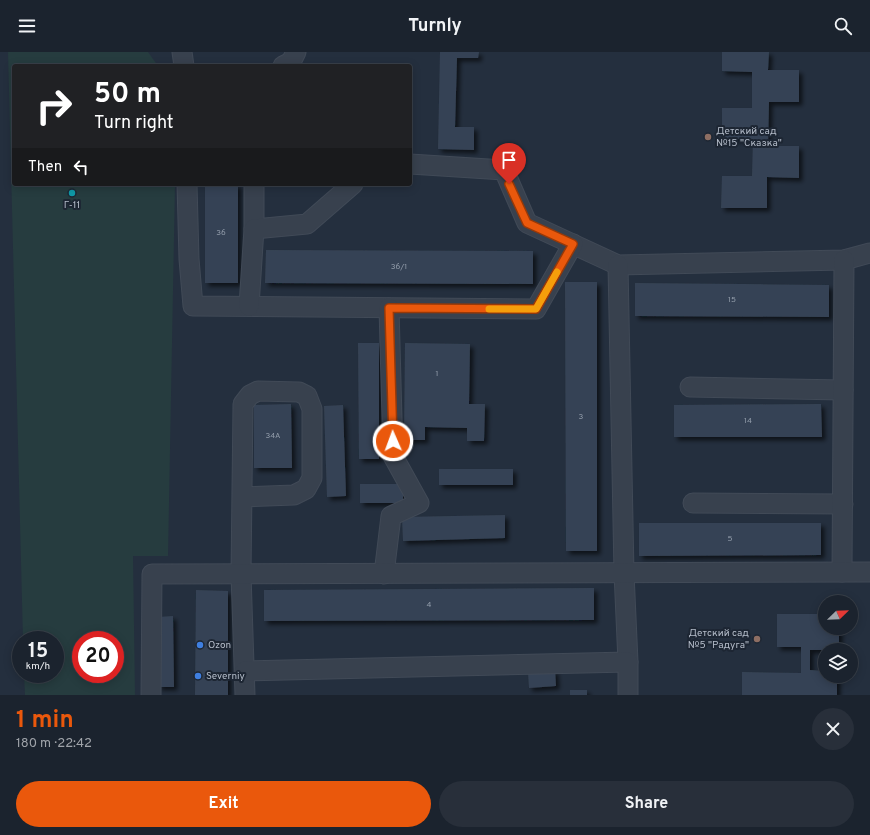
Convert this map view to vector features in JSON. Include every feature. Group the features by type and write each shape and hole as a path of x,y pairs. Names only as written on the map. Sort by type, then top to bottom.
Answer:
{"lane":[{"path":"182,52 184,64"},
{"path":"287,64 291,62 296,52"},
{"path":"412,164 504,170 527,223 618,265 844,260 870,253"},
{"path":"187,186 189,259 193,306 536,309 573,244"},
{"path":"249,306 254,230 254,186"},
{"path":"254,230 307,224 351,186"},
{"path":"842,572 844,260"},
{"path":"618,265 628,695"},
{"path":"384,574 391,516 419,504 393,456 389,308"},
{"path":"690,387 843,390"},
{"path":"242,497 294,495 306,489 312,478 312,409 307,396 300,392 258,391 250,395 243,404 241,574 245,695"},
{"path":"693,503 843,504"},
{"path":"151,695 152,574 870,572"},
{"path":"245,671 628,662"}],"green space":[{"path":"8,52 148,52 157,64 12,64 12,186 175,186 168,556 133,556 135,695 25,695 24,683 64,683 64,631 23,631"}],"building":[{"path":"440,52 479,52 478,58 457,58 455,127 474,127 474,150 438,149"},
{"path":"722,52 769,52 768,70 799,70 799,102 769,102 768,146 799,146 799,178 767,177 767,208 721,208 722,176 752,176 753,139 722,139 722,108 752,108 752,72 722,71"},
{"path":"205,186 238,186 238,283 205,283"},
{"path":"266,250 533,251 533,284 265,283"},
{"path":"565,282 597,282 597,551 566,551"},
{"path":"635,283 829,285 829,317 635,316"},
{"path":"358,343 379,343 379,459 359,459"},
{"path":"405,343 470,344 469,404 485,404 484,441 467,441 467,428 425,427 425,440 404,440"},
{"path":"291,404 292,468 254,468 254,405"},
{"path":"821,404 822,437 674,437 674,405"},
{"path":"343,405 346,496 327,497 324,406"},
{"path":"439,469 513,469 513,485 439,485"},
{"path":"360,484 403,484 403,503 360,503"},
{"path":"505,515 505,538 403,541 402,517"},
{"path":"639,523 821,523 821,555 639,556"},
{"path":"594,588 594,620 264,621 264,590"},
{"path":"196,590 228,591 228,695 195,695"},
{"path":"777,614 818,614 818,635 839,635 839,643 818,643 818,650 810,650 810,670 818,671 818,683 837,683 837,695 742,695 742,672 801,673 801,647 777,647"},
{"path":"173,616 174,687 158,687 158,617"},
{"path":"555,670 556,686 529,688 528,672"},
{"path":"570,690 587,690 587,695 570,695"}],"slow traffic":[{"path":"489,309 536,309 557,272"}],"place":[{"name":"Детский сад №15 \"Сказка\"","path":"708,137"},
{"name":"Г-11","path":"72,193"},
{"name":"Детский сад №5 \"Радуга\"","path":"757,639"},
{"name":"Ozon","path":"200,645"},
{"name":"Severniy","path":"198,676"}],"route":[{"path":"393,441 389,308 536,309 573,244 527,223 509,184"}]}
